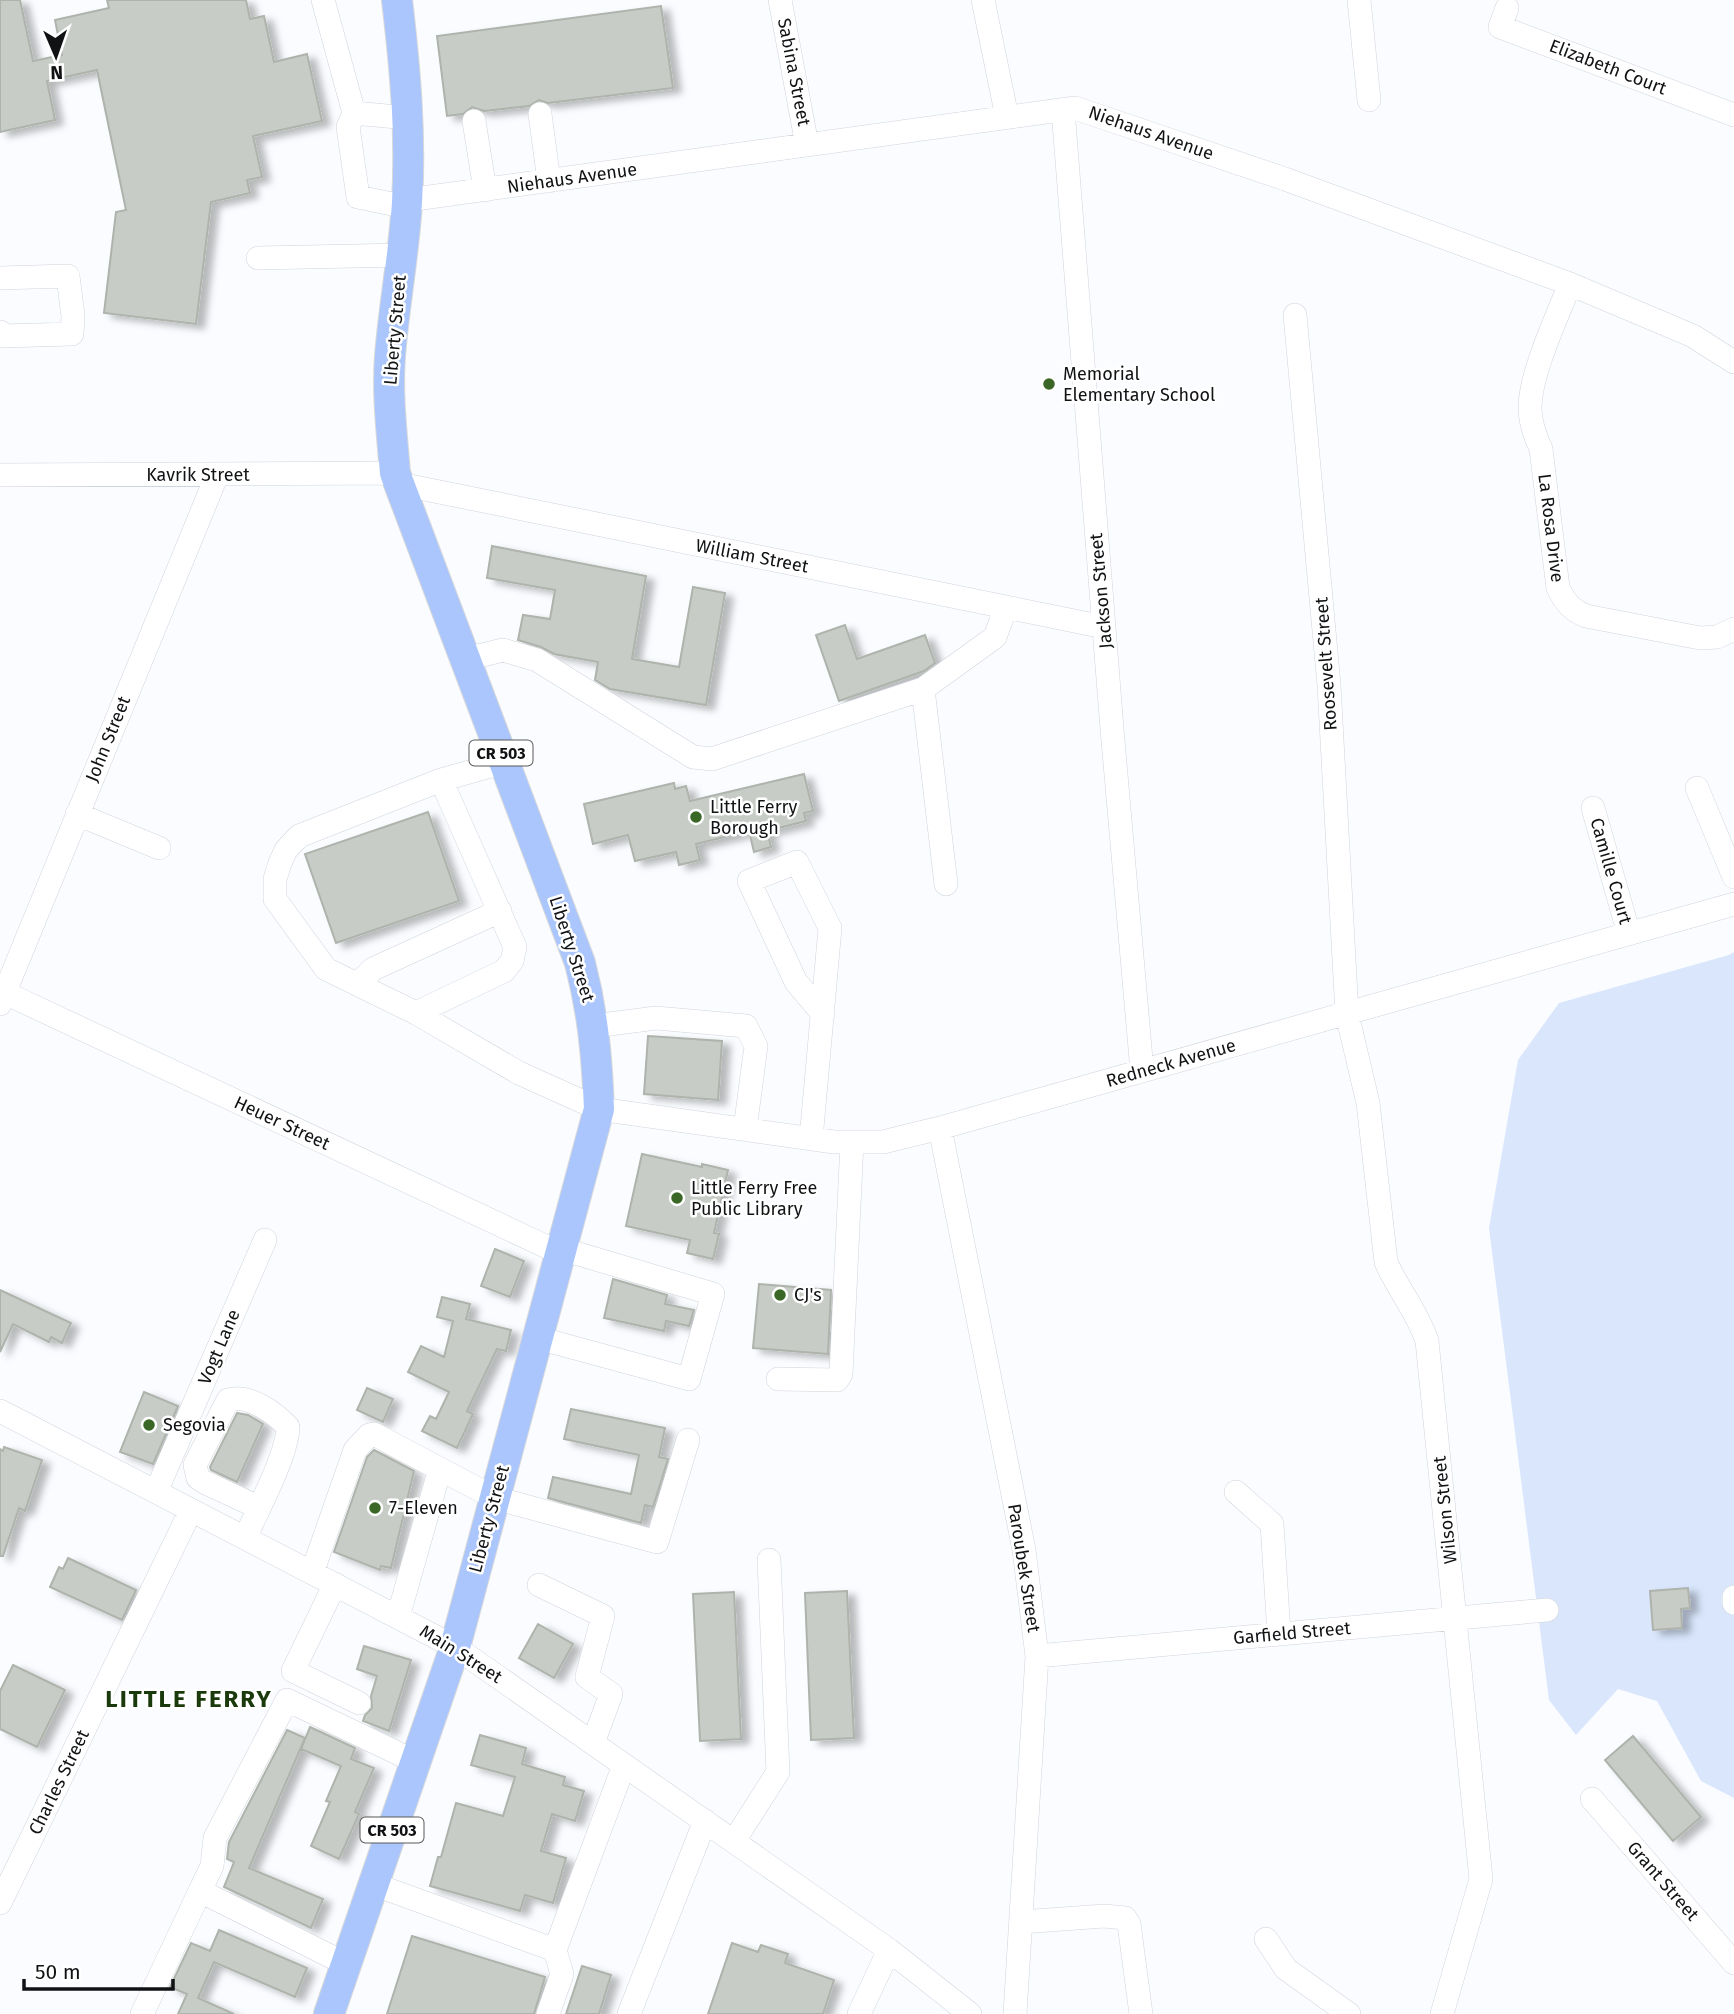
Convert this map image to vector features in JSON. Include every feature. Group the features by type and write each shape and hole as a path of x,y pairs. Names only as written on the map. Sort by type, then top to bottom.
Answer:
{"main road":[{"name":"Liberty Street","path":"329,2014 455,1647 599,1109 594,1026 580,963 398,479 389,398 390,356 407,204 408,118 397,0"}],"street":[{"path":"323,0 354,113 408,118"},
{"name":"Sabina Street","path":"780,0 807,145"},
{"path":"983,0 1007,117"},
{"path":"1359,0 1369,100"},
{"name":"Elizabeth Court","path":"1507,8 1500,27 1734,115"},
{"name":"Niehaus Avenue","path":"354,113 348,127 358,197 407,204 485,190 1075,108 1285,179 1570,284 1693,336 1734,362"},
{"name":"Jackson Street","path":"1063,110 1142,1071"},
{"path":"540,114 549,181"},
{"path":"474,121 485,190"},
{"path":"258,258 403,254"},
{"path":"0,278 68,276 73,316 72,334 2,336 0,332"},
{"name":"La Rosa Drive","path":"1570,284 1532,388 1530,410 1533,430 1541,449 1558,588 1564,601 1586,616 1700,638 1717,637 1734,629"},
{"name":"Roosevelt Street","path":"1295,315 1329,685 1347,1014"},
{"name":"Kavrik Street","path":"0,475 217,475 398,479"},
{"name":"John Street","path":"2,998 217,475"},
{"name":"William Street","path":"398,479 1104,627"},
{"path":"466,659 503,650 537,660 693,757 712,759 923,689 995,637 1006,607"},
{"path":"923,689 946,884"},
{"name":"Redneck Avenue","path":"505,762 440,780 299,836 286,850 275,879 275,899 326,969 416,1013 519,1073 599,1109 811,1139 883,1142 940,1128 1734,904"},
{"path":"416,1013 504,971 512,961 515,947 440,780"},
{"path":"1697,788 1734,877"},
{"name":"Camille Court","path":"1593,808 1629,934"},
{"path":"77,814 159,848"},
{"path":"811,1139 823,1014 830,928 797,862 749,881 796,982 823,1014"},
{"path":"358,984 373,969 500,911"},
{"name":"Heuer Street","path":"2,998 561,1251 713,1294 689,1379 538,1338"},
{"name":"Wilson Street","path":"1347,1014 1368,1103 1386,1262 1392,1278 1421,1321 1427,1341 1481,1878 1442,2014"},
{"path":"594,1026 656,1018 746,1026 756,1046 745,1129"},
{"name":"Paroubek Street","path":"940,1128 1024,1550 1037,1656 1015,2014"},
{"path":"778,1379 837,1380 841,1374 852,1142"},
{"name":"Vogt Lane","path":"156,1492 265,1240"},
{"path":"245,1538 288,1440 288,1427 278,1416 253,1402 237,1397 228,1400 195,1465 198,1478 204,1482 258,1507"},
{"name":"Main Street","path":"0,1411 455,1647 889,1950 970,2014"},
{"path":"312,1573 355,1450 369,1435 374,1434 495,1498 657,1542 688,1440"},
{"path":"398,1617 440,1469"},
{"path":"1236,1492 1272,1524 1279,1634"},
{"name":"Charles Street","path":"0,1903 191,1510"},
{"path":"734,1842 778,1772 769,1560"},
{"path":"335,1584 293,1671 359,1703"},
{"path":"539,1585 603,1616 587,1677 611,1694 593,1743"},
{"path":"1734,1597 1734,1603"},
{"name":"Garfield Street","path":"1037,1656 1547,1610"},
{"path":"142,2014 212,1866 215,1839 287,1700 416,1762"},
{"path":"548,2014 562,1974 555,1950 624,1765"},
{"name":"Grant Street","path":"1592,1799 1734,1963"},
{"path":"629,2014 705,1821"},
{"path":"373,1884 555,1950"},
{"path":"200,1891 346,1964"},
{"path":"1021,1922 1104,1916 1125,1918 1129,1924 1141,2014"},
{"path":"1266,1939 1286,1969 1349,2014"},
{"path":"859,2014 889,1950"}],"shaded area":[{"path":"1734,952 1734,1798 1701,1781 1657,1701 1618,1689 1576,1735 1549,1700 1489,1228 1518,1060 1559,1003"}],"building":[{"path":"0,0 20,0 33,61 62,55 55,20 109,8 107,0 246,0 250,19 264,16 274,62 307,54 322,121 253,136 262,177 247,180 250,193 211,202 196,324 104,313 116,212 126,210 97,70 47,81 55,120 0,132"},
{"path":"661,6 673,88 548,103 539,100 529,106 484,111 472,107 463,114 447,116 437,36"},
{"path":"492,546 646,576 632,659 679,667 693,587 725,593 706,705 610,689 595,680 598,662 554,654 518,640 523,615 550,619 555,590 487,578"},
{"path":"845,625 857,659 925,635 935,663 924,671 839,701 816,635"},
{"name":"Little Ferry Borough","path":"804,774 813,811 804,813 806,821 767,831 771,847 754,852 749,831 696,844 700,860 679,865 676,852 635,861 628,835 593,844 584,804 674,783 675,789 686,786 690,801"},
{"path":"428,812 459,901 336,943 305,854"},
{"path":"648,1036 722,1041 718,1100 644,1094"},
{"name":"Little Ferry Free Public Library","path":"642,1154 728,1170 714,1233 719,1234 713,1259 687,1253 690,1240 626,1226"},
{"path":"495,1249 524,1261 510,1297 481,1286"},
{"path":"613,1279 667,1295 665,1304 694,1310 689,1326 666,1321 664,1331 604,1318"},
{"path":"759,1284 831,1290 828,1354 753,1348"},
{"path":"0,1290 71,1323 62,1343 51,1337 49,1342 13,1324 0,1352"},
{"path":"442,1297 470,1304 466,1319 511,1330 506,1351 497,1349 467,1411 473,1414 457,1448 422,1431 430,1416 436,1419 449,1392 408,1372 421,1346 444,1357 453,1321 437,1317"},
{"path":"367,1388 393,1399 383,1422 357,1410"},
{"path":"144,1392 178,1406 153,1464 120,1452"},
{"path":"571,1409 665,1428 659,1457 668,1459 653,1507 645,1505 641,1523 548,1498 553,1477 631,1494 639,1455 564,1439"},
{"path":"237,1413 248,1415 263,1424 237,1482 211,1470 210,1467"},
{"path":"4,1447 42,1460 25,1511 19,1508 3,1556 0,1556 0,1449 3,1451"},
{"path":"374,1450 414,1471 391,1568 381,1566 380,1570 334,1552 367,1457"},
{"path":"68,1558 136,1590 122,1620 50,1587 59,1567 63,1569"},
{"path":"1688,1588 1690,1608 1681,1609 1682,1628 1653,1630 1650,1591"},
{"path":"847,1591 854,1738 811,1740 805,1593"},
{"path":"734,1592 741,1739 700,1741 693,1594"},
{"path":"538,1624 573,1644 554,1678 519,1658"},
{"path":"364,1646 411,1660 389,1731 363,1721 372,1708 371,1696 377,1676 357,1669"},
{"path":"13,1665 65,1690 37,1747 0,1729 0,1691"},
{"path":"310,1727 355,1748 351,1759 374,1768 355,1812 359,1814 339,1859 311,1846 330,1802 326,1801 341,1766 301,1749"},
{"path":"287,1730 305,1738 249,1868 323,1899 311,1928 224,1887 234,1862 227,1859 229,1842"},
{"path":"480,1735 526,1748 522,1764 565,1777 563,1785 584,1791 575,1821 552,1814 541,1851 566,1858 553,1903 525,1895 520,1911 430,1886 456,1803 503,1816 515,1777 471,1765"},
{"path":"1633,1736 1701,1817 1673,1841 1605,1760"},
{"path":"219,1930 307,1968 295,1997 214,1962 198,1998 234,2014 178,2014 187,1994 170,1987 191,1943 210,1951"},
{"path":"412,1936 545,1977 534,2014 387,2014"},
{"path":"732,1943 758,1952 761,1945 788,1954 785,1963 834,1980 823,2014 708,2014"},
{"path":"582,1966 611,1975 599,2014 566,2014"}],"place":[{"name":"Memorial Elementary School","path":"1049,384"},
{"name":"Little Ferry Borough","path":"696,817"},
{"name":"Little Ferry Free Public Library","path":"677,1198"},
{"name":"CJ's","path":"780,1295"},
{"name":"Segovia","path":"149,1425"},
{"name":"7-Eleven","path":"375,1508"}],"district":[{"name":"LITTLE FERRY","path":"189,1699"}]}
